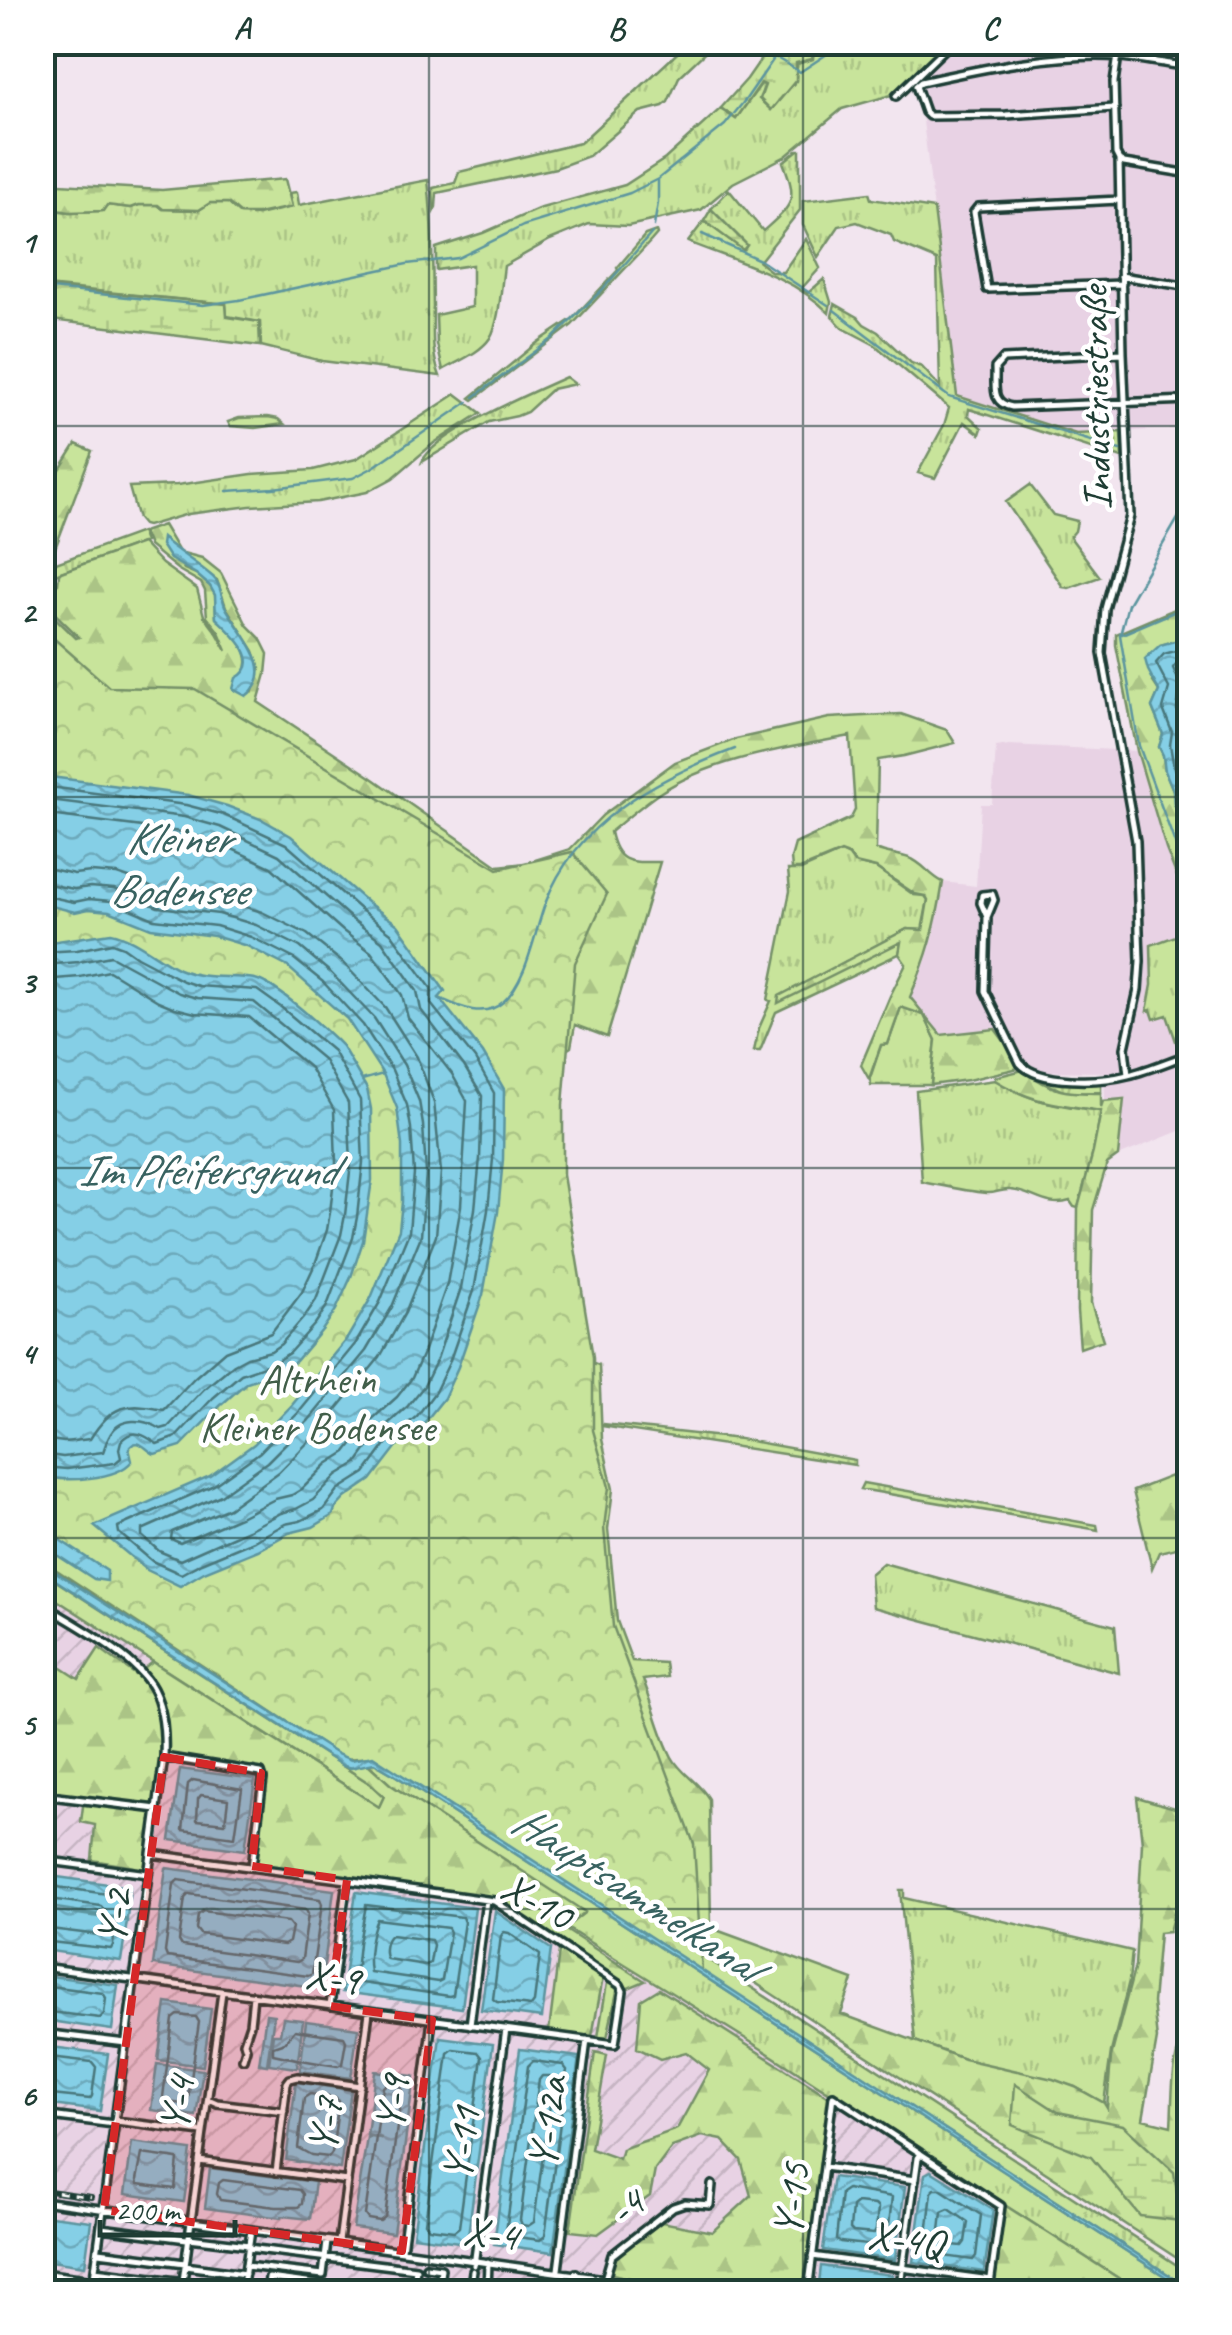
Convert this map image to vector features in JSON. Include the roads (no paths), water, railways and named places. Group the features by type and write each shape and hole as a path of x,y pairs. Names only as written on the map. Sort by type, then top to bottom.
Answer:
{"street":[{"path":"896,96 952,42"},
{"name":"Industriestraße","path":"1120,42 1114,82 1130,516 1102,634 1103,664 1136,841 1139,981 1125,1056 1128,1075"},
{"path":"1115,108 1006,116 929,116 916,86 990,67 1066,58 1118,56 1190,67"},
{"path":"1119,160 1190,174"},
{"path":"1119,200 978,207 974,212 987,289 1122,284"},
{"path":"1122,276 1190,287"},
{"path":"1123,353 999,360 995,368 996,398 1006,406 1190,400"},
{"path":"987,917 985,991 1023,1067 1037,1074 1066,1078 1128,1075 1190,1054"},
{"name":"Y-2","path":"42,1604 124,1657 152,1686 165,1731 158,1809 92,2292"},
{"path":"164,1757 260,1773 264,1779 252,1866"},
{"path":"42,1774 51,1796"},
{"path":"42,1795 158,1809"},
{"name":"X-10","path":"151,1854 494,1901 620,1985 623,1991"},
{"path":"42,1860 148,1874"},
{"path":"330,2006 350,1881"},
{"path":"470,2025 486,1900"},
{"name":"X-9","path":"42,1968 615,2044"},
{"name":"Y-12a","path":"615,2044 623,1991"},
{"name":"Y-4","path":"177,2292 189,2239 222,1992"},
{"path":"243,2059 254,1996"},
{"name":"Y-7","path":"338,2243 370,2012"},
{"name":"Y-9","path":"402,2251 432,2020"},
{"name":"Y-11","path":"470,2292 506,2030"},
{"path":"42,2033 126,2043"},
{"name":"Y-12a","path":"558,2270 587,2040"},
{"path":"276,2172 288,2083 292,2078 360,2086"},
{"name":"Y-15","path":"808,2292 833,2096 920,2156"},
{"path":"207,2099 284,2111"},
{"path":"42,2114 202,2132"},
{"path":"898,2292 920,2156 1001,2206 989,2292"},
{"path":"198,2161 347,2181"},
{"path":"824,2167 915,2180"},
{"name":"-4","path":"576,2273 605,2278 612,2255 673,2207 686,2203 710,2205 712,2185"},
{"name":"X-4","path":"42,2201 402,2251 474,2266 488,2262 576,2273"},
{"path":"101,2228 416,2269 414,2283 439,2289 442,2270 426,2267"},
{"path":"96,2270 242,2291 251,2230"},
{"path":"267,2292 269,2278 322,2289 327,2242"},
{"path":"98,2252 185,2264 323,2275"},
{"name":"X-4Q","path":"812,2256 990,2280"},
{"path":"486,2292 488,2262"},
{"path":"42,2273 94,2280"},
{"path":"573,2292 576,2273"},
{"path":"154,2292 156,2278"},
{"path":"369,2292 371,2286 377,2287"}],"water":[{"path":"162,538 218,583 225,606 258,663 256,686 246,696 233,689 236,678 248,664 247,656 216,618 215,595 196,574 170,559 161,545"},
{"path":"1190,637 1189,839 1184,818 1174,804 1159,747 1163,734 1152,707 1159,691 1145,659 1160,645"},
{"name":"Kleiner Bodensee","path":"43,776 188,795 263,820 291,836 398,925 445,991 439,998 483,1053 504,1089 498,1212 483,1295 444,1398 424,1423 398,1445 371,1480 345,1498 333,1515 180,1586 147,1570 94,1526 210,1476 254,1444 348,1337 371,1298 399,1230 402,1145 397,1108 383,1074 347,1019 288,967 247,946 214,936 151,928 109,911 75,912 43,904"},
{"name":"Im Pfeifersgrund","path":"111,933 188,972 263,982 335,1039 367,1089 372,1180 363,1241 351,1277 336,1310 296,1361 285,1369 247,1382 181,1446 155,1454 136,1443 129,1448 132,1461 115,1472 63,1479 42,1475 43,943"},
{"path":"43,1529 107,1571 107,1581 94,1579 43,1546"},
{"path":"42,1563 337,1754 351,1760 373,1756 1189,2288 1189,2292 393,1774 374,1763 343,1766 43,1572"},
{"path":"180,1769 255,1779 245,1850 170,1840"},
{"path":"166,1868 334,1890 321,1988 153,1965"},
{"path":"43,1875 130,1887 127,1919 43,1906"},
{"path":"356,1892 475,1908 462,2008 342,1992"},
{"path":"43,1909 127,1921 121,1961 43,1950"},
{"path":"495,1911 551,1949 542,2018 481,2010"},
{"path":"43,1975 118,1985 112,2030 43,2020"},
{"path":"166,2003 211,2009 203,2066 158,2060"},
{"path":"266,2014 274,2015 267,2065 259,2064"},
{"path":"283,2018 303,2020 297,2068 269,2064 273,2034 280,2034"},
{"path":"306,2021 358,2028 351,2078 300,2071"},
{"path":"440,2037 493,2044 467,2243 413,2236"},
{"path":"43,2046 108,2054 100,2111 43,2104"},
{"path":"520,2049 579,2057 553,2252 494,2244"},
{"path":"157,2064 203,2070 196,2116 151,2110"},
{"path":"375,2071 414,2076 393,2233 353,2228 367,2137 382,2138 367,2135"},
{"path":"296,2082 351,2090 340,2169 286,2160"},
{"path":"132,2142 191,2150 184,2202 125,2194"},
{"path":"210,2168 315,2182 310,2219 205,2208"},
{"path":"931,2171 993,2210 984,2272 913,2262 925,2174"},
{"path":"833,2177 905,2187 895,2260 823,2250"},
{"path":"43,2215 91,2221 85,2266 43,2260"},
{"path":"821,2266 893,2275 890,2292 818,2292"},
{"path":"911,2278 982,2287 981,2292 909,2292"}],"waterway":[{"path":"42,288 203,305 407,264 458,258 523,226 630,193 658,179 725,125 775,57 780,42"},
{"path":"775,57 800,72 845,42"},
{"path":"654,226 658,179"},
{"path":"474,397 552,339 652,233"},
{"path":"702,234 760,260 828,305"},
{"path":"834,310 949,397 1120,450"},
{"path":"227,491 353,478 468,402"},
{"path":"1190,498 1128,604 1120,635 1139,746 1190,884"},
{"path":"1122,634 1190,605"},
{"path":"439,998 480,1011 503,1002 518,982 559,875 598,826 649,789 735,749"},
{"path":"362,1080 383,1074"}],"railway":[{"path":"42,2190 91,2197"}],"park label":[{"name":"Altrhein Kleiner Bodensee","path":"317,1402"}],"water label":[{"name":"Hauptsammelkanal","path":"637,1892"}]}
